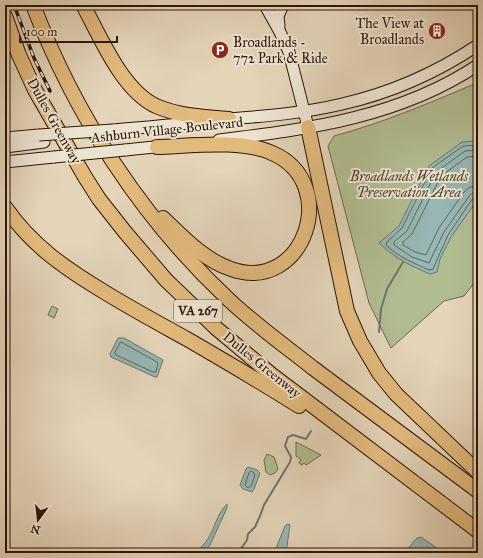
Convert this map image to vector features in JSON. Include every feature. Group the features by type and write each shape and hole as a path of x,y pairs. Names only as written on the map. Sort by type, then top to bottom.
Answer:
{"highway":[{"name":"Dulles Greenway","path":"33,5 59,67 115,165 152,217 192,263 227,298 285,346 478,491"},
{"path":"83,5 121,75 144,99 156,106 190,116 229,119"},
{"name":"Dulles Greenway","path":"5,16 19,55 54,125 100,199 143,254 184,298 222,333 272,375 478,531"},
{"path":"308,127 347,311 360,341 379,373 396,394 478,472"},
{"path":"115,165 163,219 182,237 207,257 226,267 241,272 262,272 274,268 284,262 298,247 305,232 309,217 308,196 302,180 280,157 268,151 238,146 221,145 157,147"},
{"path":"5,207 26,233 40,247 70,271 137,312 226,361 370,449"}],"main road":[{"path":"265,5 280,32 292,64 308,127"},
{"path":"280,32 278,16 283,5"},
{"name":"Ashburn Village Boulevard","path":"5,138 42,139 115,132 304,111 342,104 389,91 456,60 478,45"},
{"name":"Ashburn Village Boulevard","path":"5,162 259,135 355,118 400,104 438,87 478,65"},
{"path":"5,147 42,139"}],"green space":[{"name":"Broadlands Wetlands Preservation Area","path":"478,81 478,278 464,296 444,301 391,348 369,303 328,146 334,136 404,113 472,85"},
{"path":"52,306 58,309 54,318 48,315"},
{"path":"296,442 321,455 306,465 304,463 302,465 299,463 301,460 296,456"},
{"path":"267,454 274,457 278,469 275,473 270,475 266,472 264,460"}],"water":[{"path":"478,141 478,199 451,237 440,259 437,272 430,274 409,264 391,253 379,243 399,226 429,166 462,142"},
{"path":"118,338 124,338 163,360 157,377 111,357 110,354"},
{"path":"248,467 257,470 260,473 252,492 243,489 240,485"},
{"path":"227,504 227,508 210,545 204,553 193,553 205,542 218,516"},
{"path":"288,524 290,525 286,553 274,553 285,526"},
{"path":"421,537 444,553 404,553 417,538"}],"waterway":[{"path":"379,332 381,309 387,289 403,262"},
{"path":"238,553 247,540 248,534 255,527 264,505 290,462 291,457 285,446 288,437 293,435 306,439 311,431"}],"railway":[{"path":"14,5 34,58 50,91"}],"place":[{"name":"The View at Broadlands","path":"437,31"},
{"name":"Broadlands - 772 Park & Ride","path":"220,50"}]}
